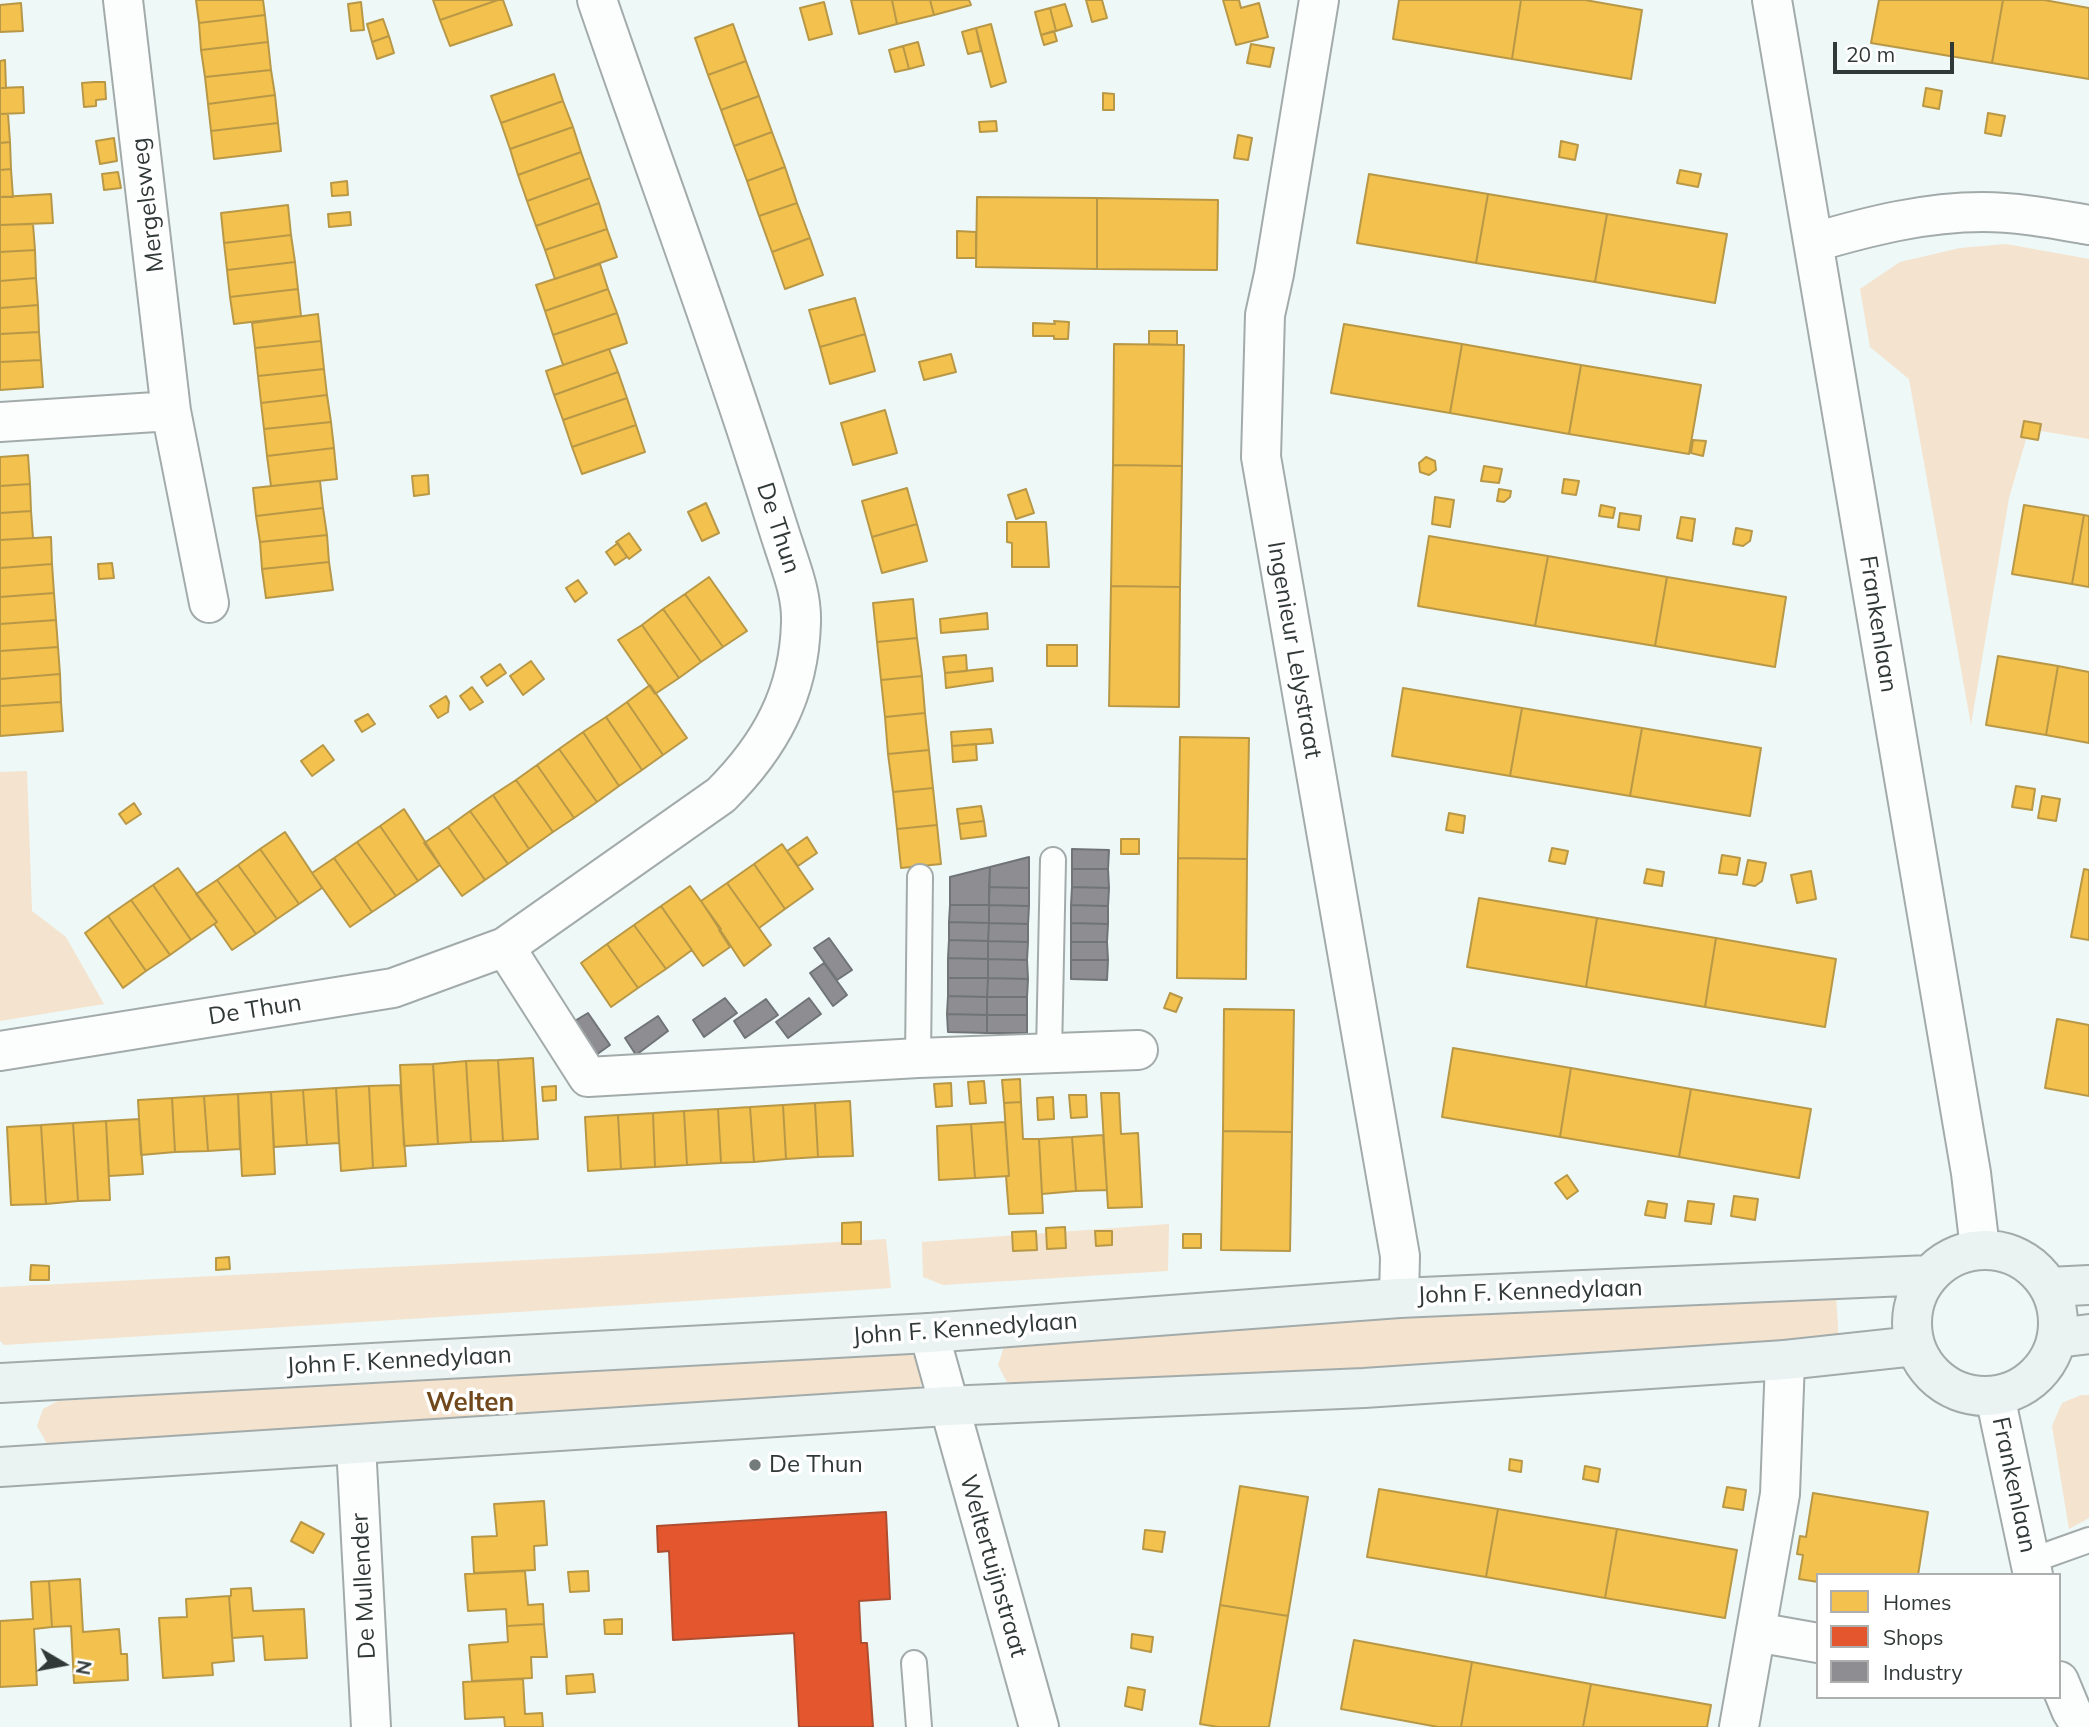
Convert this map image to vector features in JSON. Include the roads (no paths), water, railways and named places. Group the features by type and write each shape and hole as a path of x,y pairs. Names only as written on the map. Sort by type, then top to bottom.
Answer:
{"street":[{"name":"Mergelsweg","path":"123,0 171,411 209,603"},
{"name":"De Thun","path":"0,1051 393,988 505,947 721,795 747,769 768,740 794,679 801,621 799,593 750,442 597,0"},
{"name":"Ingenieur Lelystraat","path":"1319,0 1265,315 1261,457 1400,1256 1399,1297"},
{"name":"Frankenlaan","path":"1773,0 1971,1173 1980,1249"},
{"path":"1815,242 1874,225 1958,213 2033,215 2089,225"},
{"path":"0,422 171,411"},
{"path":"505,947 588,1077 918,1058 1138,1050"},
{"path":"1980,1249 2018,1256 2040,1274 2056,1303 2059,1321 2073,1336 2028,1383 2012,1392 1995,1396 1974,1396 1938,1380 1924,1364 1915,1346 1912,1317 1915,1302 1929,1275 1949,1258 1980,1249"},
{"name":"John F. Kennedylaan","path":"0,1383 929,1333 1399,1297 1929,1275"},
{"path":"2049,1287 2089,1285"},
{"name":"Weltertuijnstraat","path":"929,1333 947,1406 1039,1727"},
{"path":"0,1467 947,1406 1364,1388 1785,1360 1915,1346"},
{"path":"1739,1727 1780,1494 1785,1360"},
{"name":"Frankenlaan","path":"1995,1396 2031,1568"},
{"name":"De Mullender","path":"356,1444 371,1727"},
{"path":"1756,1632 1816,1643"},
{"path":"2061,1686 2081,1727"}],"lane":[{"path":"1049,1053 1053,860"},
{"path":"918,1058 919,877"},
{"path":"2031,1568 2089,1540"},
{"path":"914,1663 919,1727"}],"place":[{"name":"De Thun","path":"755,1465"}],"district":[{"name":"Welten","path":"470,1403"}]}
